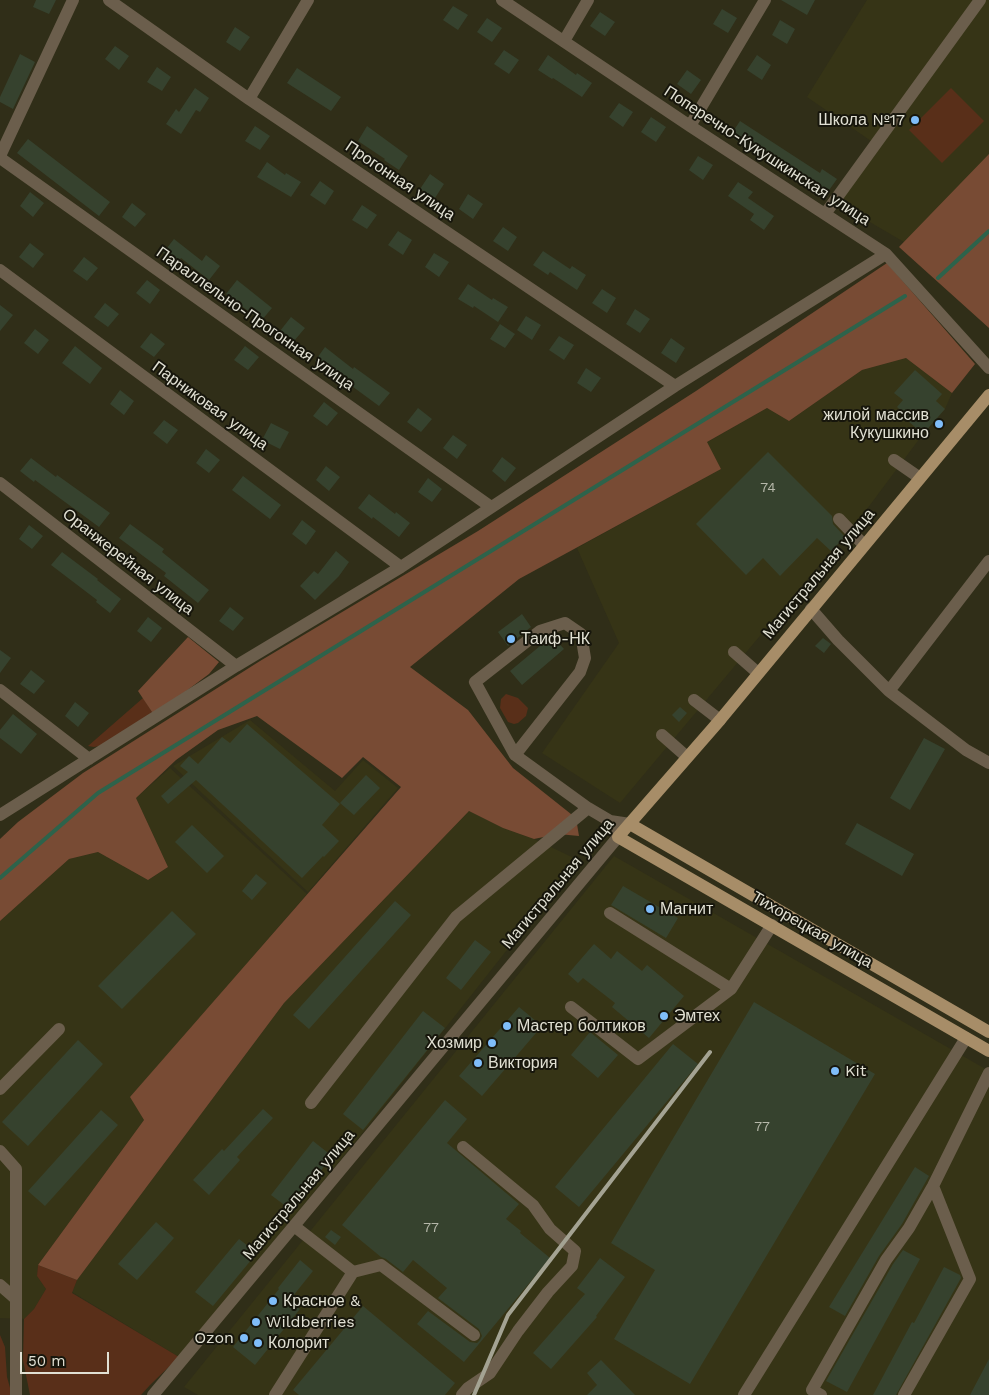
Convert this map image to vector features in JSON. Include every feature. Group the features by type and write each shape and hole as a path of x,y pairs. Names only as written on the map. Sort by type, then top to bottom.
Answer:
{"main road":[{"name":"Магистральная улица","path":"618,837 720,720 989,395"},
{"name":"Тихорецкая улица","path":"630,824 989,1032"},
{"name":"Тихорецкая улица","path":"618,837 989,1051"}],"street":[{"path":"0,157 73,0"},
{"name":"Прогонная улица","path":"109,0 249,99 674,386"},
{"path":"249,99 308,0"},
{"name":"Поперечно-Кукушкинская улица","path":"502,0 886,254 989,368"},
{"path":"564,41 588,0"},
{"path":"690,126 765,0"},
{"path":"825,214 980,0"},
{"name":"Параллельно-Прогонная улица","path":"0,157 491,506"},
{"path":"0,815 236,666 401,567 674,386 886,254"},
{"name":"Парниковая улица","path":"0,270 401,567"},
{"path":"894,460 920,478"},
{"name":"Оранжерейная улица","path":"0,483 236,666"},
{"path":"839,519 864,545"},
{"path":"890,690 989,561"},
{"path":"811,609 838,640 890,690 966,750 989,763"},
{"path":"515,755 580,672 585,658 581,634 566,623 540,632 475,682 515,755 588,808 610,821 630,824"},
{"path":"734,652 758,673"},
{"path":"0,690 88,760"},
{"path":"694,700 720,720"},
{"path":"662,736 686,757"},
{"path":"311,1104 456,917 588,808"},
{"path":"610,821 618,837"},
{"name":"Магистральная улица","path":"153,1395 618,837"},
{"path":"610,913 732,989"},
{"path":"571,1007 638,1059 732,989 772,925"},
{"path":"0,1089 59,1029"},
{"path":"744,1395 966,1038"},
{"path":"821,1395 812,1390 886,1260 910,1228 989,1073"},
{"path":"462,1395 468,1388 490,1373 518,1331 548,1292 572,1266 575,1252 550,1229 533,1205 463,1147"},
{"path":"0,1151 16,1169 16,1395"},
{"path":"904,1395 970,1279 933,1186"},
{"path":"294,1226 353,1272"},
{"path":"276,1395 353,1272 381,1264 474,1335"},
{"path":"0,1285 16,1299"}],"shaded area":[{"name":"Школа №17","path":"867,0 989,0 989,179 921,252 834,201 874,143 807,97"},
{"path":"951,88 984,121 942,163 909,130"},
{"path":"989,154 989,328 899,247"},
{"path":"887,263 975,364 952,393 906,358 862,370 789,421 767,408 707,442 721,469 519,579 410,667 468,710 513,768 576,818 579,836 558,834 534,839 503,828 469,811 284,1003 77,1280 38,1265 144,1120 130,1097 401,787 363,757 342,778 257,716 218,730 176,760 136,798 168,867 148,880 98,852 69,859 0,921 0,839 18,822 83,773 260,661 478,531 696,391"},
{"path":"906,358 952,393 945,409 923,434 849,533 831,551 620,803 542,753 619,643 577,548 721,469 706,443 767,408 789,421 862,370"},
{"path":"188,637 219,662 209,674 154,715 138,691"},
{"path":"506,694 518,698 528,708 526,716 518,723 508,722 500,708 501,699"},
{"path":"143,698 154,715 104,745 88,746"},
{"path":"250,720 335,791 363,760 398,788 308,892 173,766"},
{"path":"170,768 307,894 131,1097 144,1120 38,1265 37,1276 46,1289 34,1309 24,1319 0,1318 0,921 69,859 98,852 148,880 168,867 136,798"},
{"path":"469,811 503,828 534,839 578,860 364,1131 179,1357 72,1292 77,1280 284,1003"},
{"path":"614,856 989,1071 989,1395 198,1395 184,1387"},
{"path":"38,1265 77,1280 72,1293 179,1357 141,1395 30,1395 23,1360 24,1319 34,1309 46,1289 37,1276"},
{"path":"0,1335 5,1347 7,1377 12,1395 0,1395"}],"building":[{"path":"36,0 56,0 49,14 33,7"},
{"path":"781,0 815,0 807,15"},
{"path":"453,6 468,15 458,30 443,20"},
{"path":"722,9 737,18 728,33 713,24"},
{"path":"600,12 615,22 605,36 590,26"},
{"path":"487,18 502,28 492,42 477,32"},
{"path":"780,20 795,29 787,44 772,35"},
{"path":"235,27 250,37 240,51 226,42"},
{"path":"115,46 129,56 119,70 105,59"},
{"path":"504,50 519,60 509,74 494,64"},
{"path":"20,54 35,62 13,109 0,102 0,97"},
{"path":"548,55 576,75 577,73 592,83 582,97 538,70"},
{"path":"757,55 771,65 762,80 747,70"},
{"path":"157,67 171,77 162,91 147,82"},
{"path":"297,68 341,97 331,111 287,83"},
{"path":"687,70 701,80 691,94 677,84"},
{"path":"195,88 209,98 200,112 196,110 181,134 166,124 176,109 179,112"},
{"path":"619,103 633,112 623,127 609,117"},
{"path":"651,117 666,127 656,142 641,132"},
{"path":"740,121 820,173 822,169 837,179 827,193 801,175 798,179 746,144 745,146 730,136"},
{"path":"255,126 270,136 260,150 245,141"},
{"path":"367,126 408,156 399,170 358,141"},
{"path":"28,139 110,202 99,216 17,153"},
{"path":"698,156 713,165 703,180 689,170"},
{"path":"267,162 285,175 286,173 301,182 291,197 257,177"},
{"path":"430,174 444,184 435,198 420,189"},
{"path":"320,181 334,191 325,205 310,195"},
{"path":"738,182 753,192 748,198 774,216 764,230 750,220 754,214 728,196"},
{"path":"30,192 44,203 33,217 20,206"},
{"path":"468,194 483,204 473,219 459,209"},
{"path":"132,203 146,214 135,227 122,217"},
{"path":"362,205 377,215 367,229 352,220"},
{"path":"503,227 517,237 508,251 493,241"},
{"path":"398,231 412,240 403,255 388,245"},
{"path":"174,239 202,261 206,255 220,266 209,280 181,258 177,263 163,253"},
{"path":"30,243 44,254 33,268 19,257"},
{"path":"543,251 570,269 572,266 586,275 577,290 550,272 548,275 533,265"},
{"path":"434,253 449,262 439,277 425,267"},
{"path":"84,257 98,268 87,281 73,271"},
{"path":"147,280 160,290 150,304 136,293"},
{"path":"237,280 272,308 261,321 226,294"},
{"path":"468,284 492,300 493,298 508,307 498,322 474,306 473,308 458,299"},
{"path":"602,289 616,298 607,313 592,303"},
{"path":"105,303 119,314 108,327 94,317"},
{"path":"0,305 13,315 0,331"},
{"path":"635,309 650,319 640,333 626,324"},
{"path":"526,316 541,325 532,340 517,330"},
{"path":"291,317 305,328 294,341 280,331"},
{"path":"500,324 515,334 505,348 490,339"},
{"path":"35,329 49,340 38,354 24,343"},
{"path":"151,333 165,344 154,357 140,347"},
{"path":"559,336 574,345 564,360 549,350"},
{"path":"671,338 685,348 676,363 661,353"},
{"path":"75,346 102,368 90,384 62,363"},
{"path":"245,346 259,357 248,370 234,360"},
{"path":"325,347 353,369 354,367 390,393 379,406 315,361"},
{"path":"586,368 601,378 591,392 577,383"},
{"path":"915,370 942,394 936,401 945,409 923,434 908,421 909,418 897,407 903,400 894,393"},
{"path":"120,390 134,401 124,415 110,404"},
{"path":"324,402 338,413 327,426 313,416"},
{"path":"418,408 432,419 421,432 407,422"},
{"path":"164,420 178,430 167,444 153,433"},
{"path":"271,423 289,432 280,449 262,440"},
{"path":"453,435 467,445 457,459 443,448"},
{"path":"206,449 220,460 209,473 196,463"},
{"path":"768,452 832,516 833,524 845,537 831,551 817,538 780,576 763,558 746,575 696,524"},
{"path":"502,457 516,468 505,482 492,471"},
{"path":"31,458 110,513 99,527 20,471"},
{"path":"326,466 340,477 329,491 316,480"},
{"path":"243,476 281,505 270,519 232,490"},
{"path":"428,478 442,489 432,502 418,492"},
{"path":"369,494 410,523 399,537 358,508"},
{"path":"302,520 316,531 306,545 292,534"},
{"path":"130,524 164,549 162,552 209,590 198,603 164,576 166,573 119,538"},
{"path":"29,525 43,536 32,549 19,539"},
{"path":"336,551 349,562 339,576 315,600 300,586 314,571 318,574"},
{"path":"62,552 121,599 110,613 96,602 97,600 51,565"},
{"path":"230,607 244,618 233,631 219,621"},
{"path":"522,614 531,627 508,646 498,632"},
{"path":"148,617 162,628 151,642 137,631"},
{"path":"552,636 564,649 522,685 510,671"},
{"path":"823,638 831,644 824,653 815,646"},
{"path":"0,650 11,658 0,673"},
{"path":"31,670 45,681 34,694 20,684"},
{"path":"75,702 89,713 78,727 65,716"},
{"path":"680,707 687,713 679,722 672,715"},
{"path":"13,714 37,734 21,754 0,738 0,730"},
{"path":"247,724 340,804 322,825 339,841 302,878 196,780 168,804 161,796 188,772 180,766 189,756 198,764 222,737 230,743"},
{"path":"924,738 945,749 910,810 890,798"},
{"path":"366,775 380,788 354,815 340,803"},
{"path":"857,823 914,854 902,876 845,844"},
{"path":"192,825 224,856 207,873 175,842"},
{"path":"256,874 267,883 252,900 242,891"},
{"path":"623,886 678,918 666,938 611,905"},
{"path":"395,901 411,915 309,1029 293,1015"},
{"path":"172,911 196,934 122,1009 98,986"},
{"path":"475,940 491,952 461,990 446,978"},
{"path":"594,944 611,959 617,951 642,971 647,965 684,996 649,1038 612,1007 615,1003 583,978 578,983 568,974"},
{"path":"754,1002 875,1074 690,1384 614,1339 655,1270 611,1243"},
{"path":"519,1007 542,1026 482,1096 459,1076"},
{"path":"423,1011 445,1028 363,1130 343,1114"},
{"path":"590,1032 618,1055 598,1078 571,1055"},
{"path":"78,1040 103,1064 28,1146 2,1122"},
{"path":"673,1044 698,1064 579,1207 555,1187"},
{"path":"445,1100 467,1119 447,1143 519,1204 506,1219 550,1258 464,1362 417,1324 428,1311 470,1342 477,1343 480,1340 482,1336 479,1329 438,1298 447,1288 413,1260 403,1272 381,1257 342,1225"},
{"path":"263,1109 273,1118 237,1157 240,1160 209,1195 193,1180 222,1149 224,1151"},
{"path":"101,1110 118,1125 45,1206 28,1191"},
{"path":"313,1141 332,1156 291,1210 271,1195"},
{"path":"915,1167 929,1176 902,1224 879,1256 845,1316 829,1307"},
{"path":"156,1222 174,1238 137,1280 118,1264"},
{"path":"331,1230 341,1237 335,1245 325,1237"},
{"path":"239,1239 257,1253 213,1306 195,1292"},
{"path":"903,1250 920,1259 847,1392 826,1381 893,1264"},
{"path":"600,1258 625,1277 597,1317 551,1369 533,1353 585,1294 577,1288"},
{"path":"300,1260 313,1271 289,1301 300,1309 255,1365 233,1347"},
{"path":"944,1267 960,1275 961,1278 896,1395 873,1395 912,1322 914,1323"},
{"path":"363,1306 455,1383 445,1395 299,1395 293,1390"},
{"path":"989,1359 989,1395 970,1395"},
{"path":"601,1360 635,1395 587,1395 597,1385 587,1373"}],"waterway":[{"path":"938,278 989,231"},
{"path":"0,878 98,793 905,296"}],"railway":[{"path":"474,1395 508,1315 710,1052"}],"place":[{"name":"Школа №17","path":"915,120"},
{"name":"жилой массив Кукушкино","path":"939,424"},
{"name":"Таиф-НК","path":"511,639"},
{"name":"Магнит","path":"650,909"},
{"name":"Эмтех","path":"664,1016"},
{"name":"Мастер болтиков","path":"507,1026"},
{"name":"Хозмир","path":"492,1043"},
{"name":"Виктория","path":"478,1063"},
{"name":"Kit","path":"835,1071"},
{"name":"Красное &","path":"273,1301"},
{"name":"Wildberries","path":"256,1322"},
{"name":"Ozon","path":"244,1338"},
{"name":"Колорит","path":"258,1343"}]}
